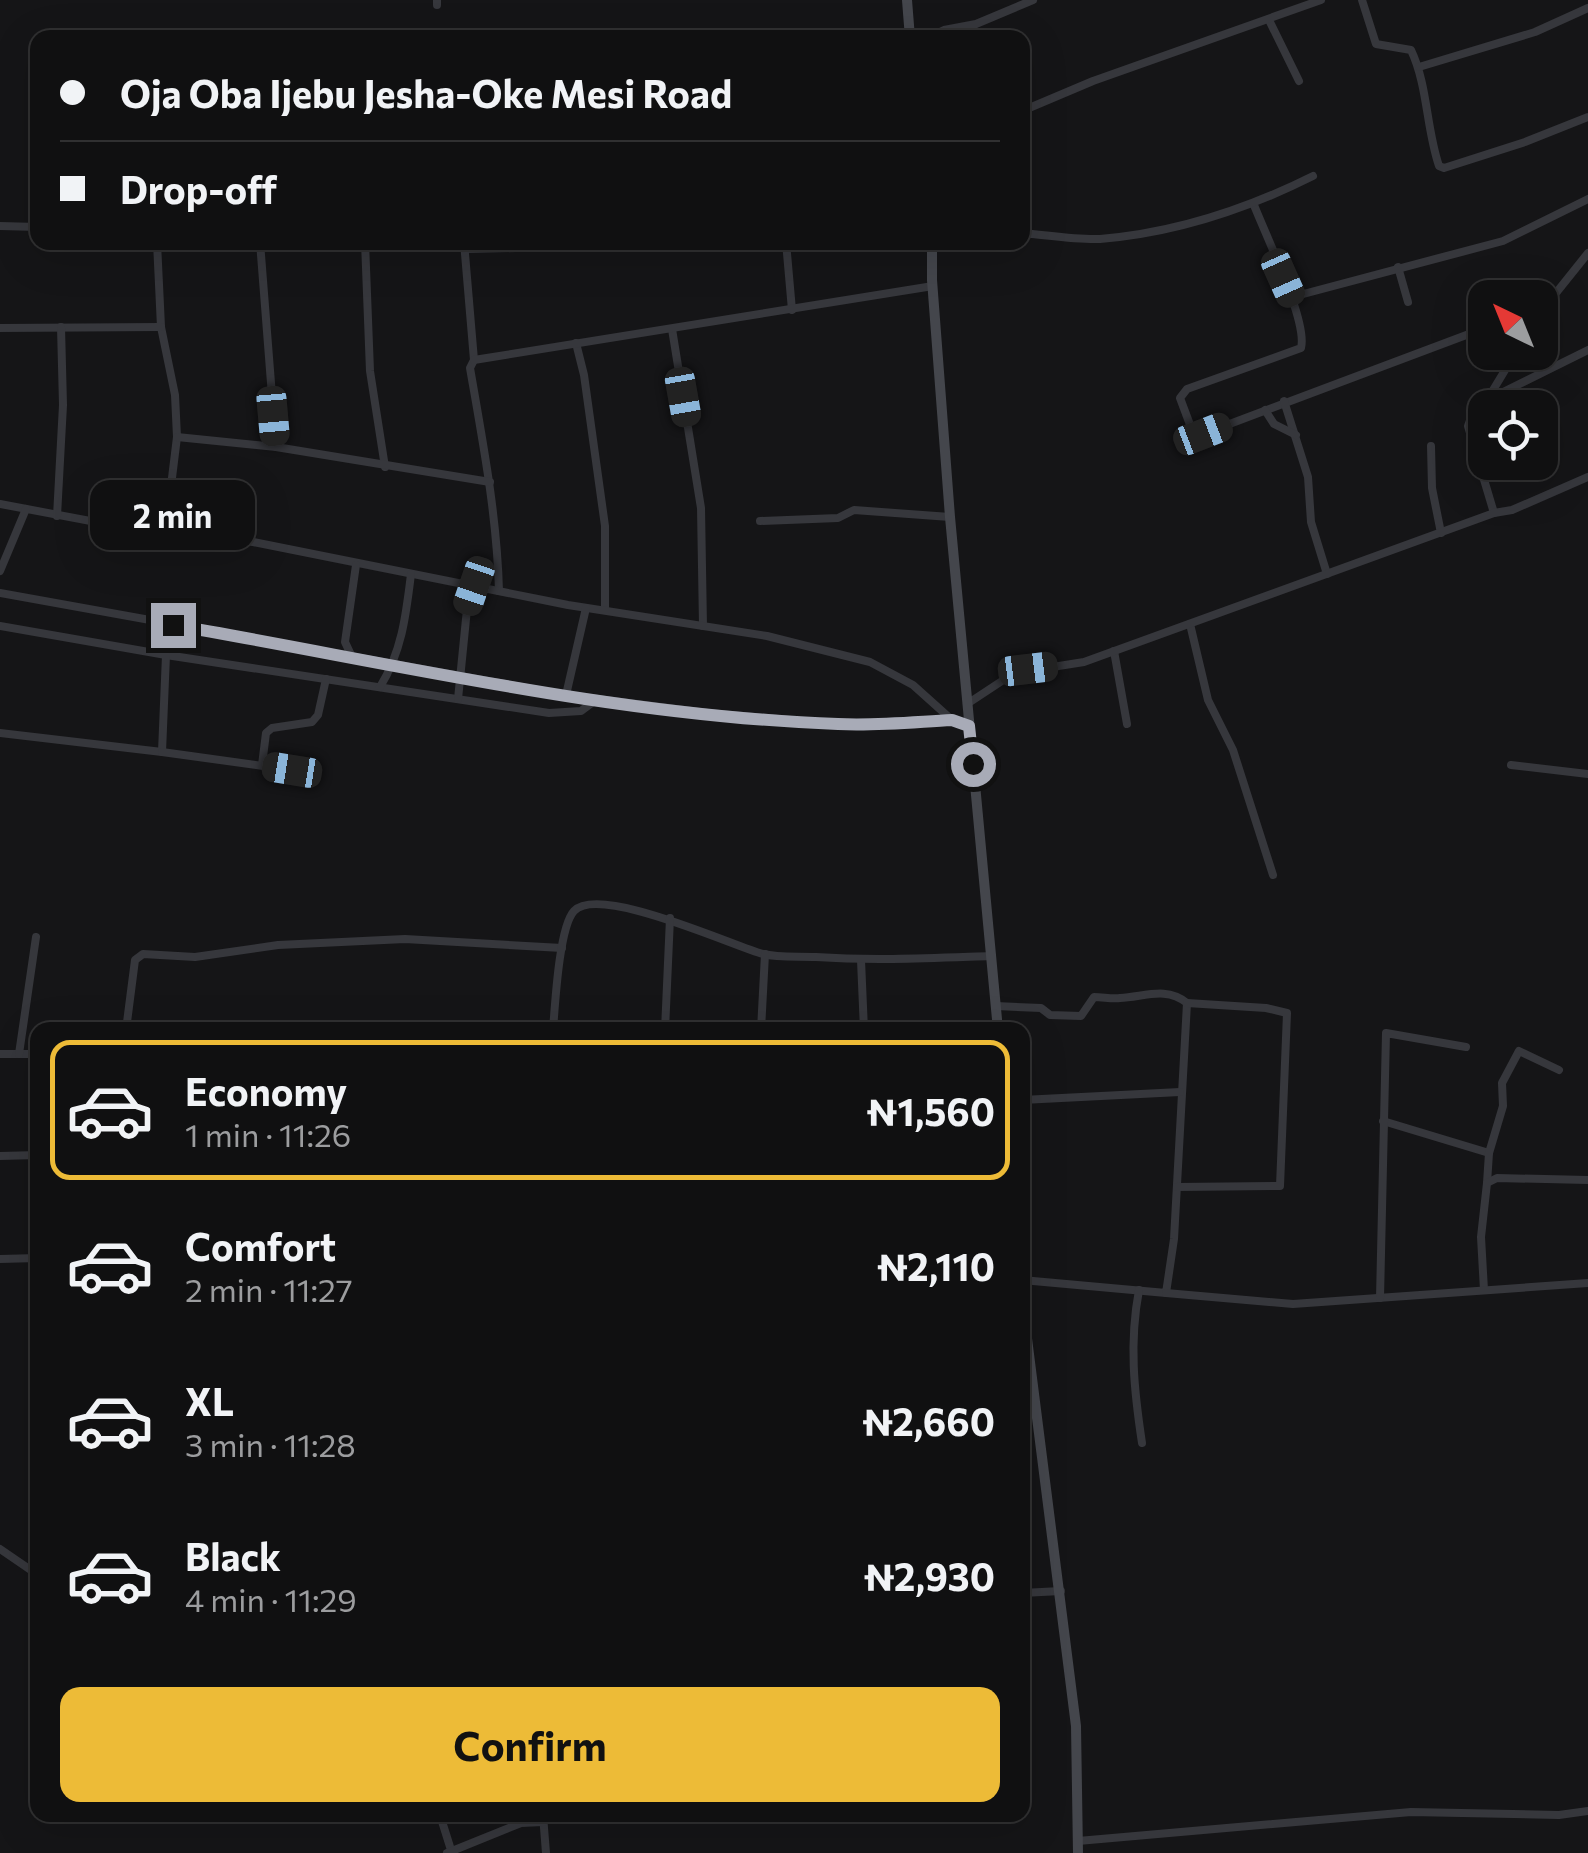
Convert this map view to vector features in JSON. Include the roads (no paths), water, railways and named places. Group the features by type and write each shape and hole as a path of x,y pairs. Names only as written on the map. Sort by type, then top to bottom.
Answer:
{"main road":[{"path":"907,0 909,30"},
{"path":"932,250 950,517 997,1022"},
{"path":"1030,1360 1076,1726 1078,1847"}],"street":[{"path":"944,30 976,24 1034,0"},
{"path":"1030,108 1094,80 1318,0"},
{"path":"1362,0 1376,44 1411,50 1419,67 1439,166 1444,168 1526,142 1588,117"},
{"path":"1419,67 1536,32 1588,8"},
{"path":"1269,20 1299,81"},
{"path":"1030,234 1097,239 1165,228 1254,205 1313,176"},
{"path":"1292,297 1503,241 1588,199"},
{"path":"1254,205 1292,297 1303,332 1301,348 1186,389 1180,398 1189,425 1203,434 1468,334"},
{"path":"0,226 30,227"},
{"path":"157,250 162,327 175,395 177,436 165,535"},
{"path":"261,250 276,447"},
{"path":"365,250 370,371 385,467"},
{"path":"464,250 474,360 470,368 498,539 499,591"},
{"path":"787,250 792,310"},
{"path":"1558,289 1588,254"},
{"path":"1398,268 1408,302"},
{"path":"474,360 933,286"},
{"path":"0,328 162,327"},
{"path":"57,516 63,406 61,328"},
{"path":"672,329 701,508 703,626"},
{"path":"576,342 605,526 605,610"},
{"path":"1507,390 1588,350"},
{"path":"1284,401 1308,476 1311,522 1327,574"},
{"path":"1265,410 1274,424 1296,435"},
{"path":"177,436 276,447 490,482"},
{"path":"1431,446 1432,488 1442,533"},
{"path":"967,704 1014,672 1071,665 1114,651 1494,513 1512,510 1588,477"},
{"path":"1484,480 1494,513"},
{"path":"0,504 165,535 248,542 586,608 767,636 870,662 913,686 952,720"},
{"path":"0,572 26,509"},
{"path":"760,521 838,518 854,510 950,517"},
{"path":"352,657 345,642 356,564"},
{"path":"380,688 394,664 405,624 411,574"},
{"path":"458,699 467,609 474,586"},
{"path":"0,594 566,696 839,724 952,720 969,726"},
{"path":"566,696 586,608"},
{"path":"1190,624 1208,700 1232,750 1272,876"},
{"path":"162,752 166,655 173,625"},
{"path":"0,626 166,655 564,714 581,711 597,699"},
{"path":"1114,651 1127,724"},
{"path":"262,765 266,734 272,728 312,722 318,715 326,679"},
{"path":"0,733 292,770"},
{"path":"1511,765 1588,774"},
{"path":"554,1022 562,948 572,914 583,906 605,905 670,918 765,954 861,960 992,956"},
{"path":"665,1022 670,918"},
{"path":"19,1054 36,936"},
{"path":"127,1022 136,960 144,954 194,957 278,945 405,939 562,948"},
{"path":"761,1022 765,954"},
{"path":"861,960 864,1022"},
{"path":"996,1006 1041,1008 1050,1016 1081,1016 1094,997 1122,998 1156,992 1180,998 1187,1004 1266,1008 1286,1013 1280,1186 1177,1186"},
{"path":"1166,1292 1177,1186 1187,1004"},
{"path":"1380,1298 1386,1033 1466,1047"},
{"path":"1484,1290 1481,1237 1489,1154 1503,1106 1502,1083 1520,1050 1558,1070"},
{"path":"0,1054 30,1054"},
{"path":"1030,1100 1180,1092"},
{"path":"1383,1120 1489,1154"},
{"path":"0,1156 30,1155"},
{"path":"1487,1183 1497,1178 1588,1180"},
{"path":"0,1259 30,1258"},
{"path":"1030,1281 1293,1304 1588,1283"},
{"path":"1138,1290 1132,1326 1132,1373 1142,1443"},
{"path":"0,1549 30,1570"},
{"path":"1030,1592 1060,1591"},
{"path":"1078,1847 1204,1827 1411,1812 1559,1815 1588,1811"},
{"path":"442,1822 449,1852 528,1822"},
{"path":"543,1822 546,1853"}]}
